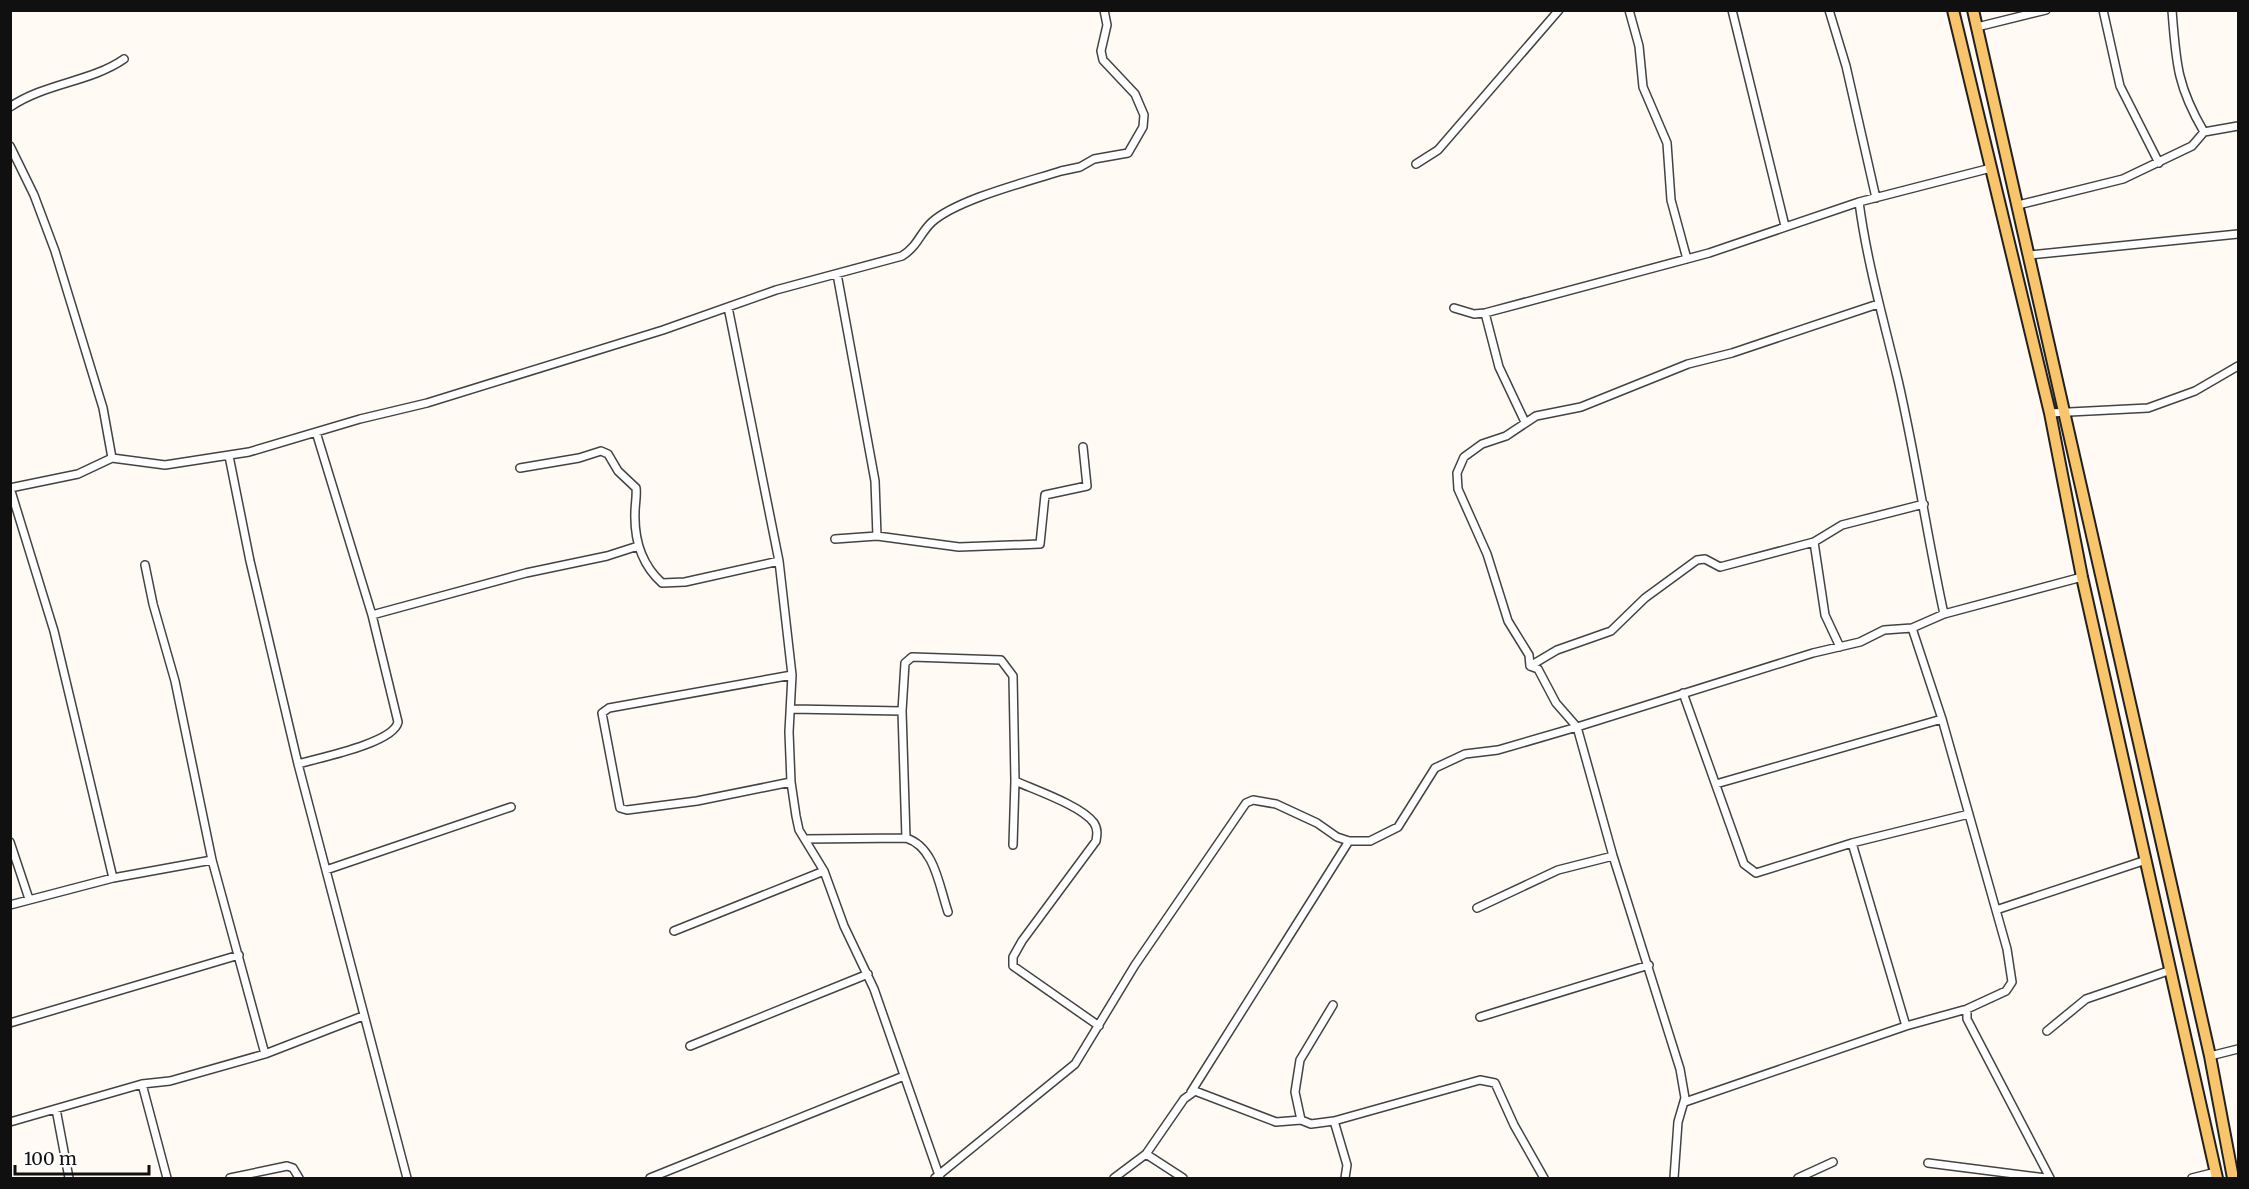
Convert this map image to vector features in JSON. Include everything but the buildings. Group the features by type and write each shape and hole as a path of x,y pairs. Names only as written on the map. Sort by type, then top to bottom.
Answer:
{"main road":[{"path":"1953,10 2050,413 2082,577 2217,1175"},
{"path":"1973,10 2210,1056 2233,1179"}],"street":[{"path":"113,878 54,631 10,488 78,474 112,458 165,465 229,456 427,403 728,308 776,290 902,256 915,248 931,223 951,209 1052,174 1080,167 1095,159 1128,153 1138,140 1144,115 1135,94 1103,60 1101,51 1107,25 1104,10"},
{"path":"1416,164 1438,150 1559,10"},
{"path":"1629,10 1639,45 1643,87 1667,143 1671,200 1687,259"},
{"path":"1732,10 1785,226"},
{"path":"1829,10 1846,66 1876,198"},
{"path":"1977,27 2046,10"},
{"path":"2103,10 2120,86 2159,163"},
{"path":"2172,10 2178,76 2187,103 2204,132"},
{"path":"10,107 32,93 124,59"},
{"path":"2019,205 2099,186 2159,163 2192,146 2204,132 2238,126"},
{"path":"10,146 34,195 55,251 103,408 112,458"},
{"path":"1454,308 1474,314 1485,313 1687,259 1859,202 1991,168"},
{"path":"1859,202 1878,304 1898,380 1924,504 1944,614"},
{"path":"2030,255 2238,234"},
{"path":"837,274 875,481 877,536"},
{"path":"1530,666 1529,655 1508,621 1487,554 1456,481 1459,465 1474,449 1506,436 1536,416 1581,407 1677,368 1731,353 1878,304"},
{"path":"728,308 779,561 792,675 790,782 796,816 805,839 824,871 844,926 868,974 938,1178 1060,1079 1075,1064 1136,964 1246,803 1253,800 1276,804 1349,841 1370,841 1398,827 1435,768 1451,760 1577,727 1683,693 1860,642 1884,630 1912,628 1944,614 2082,577"},
{"path":"1485,313 1499,367 1525,422"},
{"path":"2050,413 2066,414 2148,408 2195,391 2238,366"},
{"path":"298,764 380,740 397,728 398,722 372,615 316,432"},
{"path":"835,539 877,536 959,547 1040,544 1046,495 1087,486 1083,447"},
{"path":"520,468 602,452 608,454 618,471 636,488 638,546 647,570 662,583 685,582 779,561"},
{"path":"229,456 250,561 298,764 407,1179"},
{"path":"1530,666 1557,650 1611,631 1645,598 1697,560 1705,559 1720,567 1814,542 1842,525 1924,504"},
{"path":"1814,542 1825,615 1840,647"},
{"path":"372,615 526,573 607,556 638,546"},
{"path":"145,565 153,604 175,681 213,860 265,1054"},
{"path":"1685,1102 1906,1026 1967,1009 2000,996 2012,982 2013,974 1969,814 1942,719 1912,628"},
{"path":"906,838 902,711 905,663 912,657 1001,660 1013,676 1015,781 1013,845"},
{"path":"1530,666 1538,669 1556,703 1577,727 1613,856 1680,1069 1685,1102 1678,1122 1674,1179"},
{"path":"790,782 696,801 627,810 620,808 602,713 609,708 792,675"},
{"path":"1683,693 1744,864 1749,871 1756,873 1852,843 1969,814"},
{"path":"791,709 902,711"},
{"path":"1716,784 1942,719"},
{"path":"1015,781 1081,813 1094,823 1098,832 1096,841 1022,941 1013,957 1013,966 1099,1026"},
{"path":"326,870 511,807"},
{"path":"805,839 906,838 917,842 930,856 948,912"},
{"path":"1114,1179 1146,1154 1191,1092 1349,841"},
{"path":"10,842 28,899"},
{"path":"1852,843 1906,1026"},
{"path":"1477,908 1558,870 1613,856"},
{"path":"10,905 113,878 213,860"},
{"path":"1996,910 2146,860"},
{"path":"674,931 824,871"},
{"path":"10,1023 239,956"},
{"path":"1480,1017 1649,965"},
{"path":"2047,1031 2086,999 2171,970"},
{"path":"690,1046 868,974"},
{"path":"1301,1120 1295,1092 1300,1060 1333,1005"},
{"path":"1967,1009 1967,1019 2048,1179"},
{"path":"10,1122 142,1084 170,1081 265,1054 363,1016"},
{"path":"2210,1056 2238,1049"},
{"path":"650,1179 904,1076"},
{"path":"1191,1092 1200,1092 1276,1122 1301,1120 1311,1124 1334,1121 1489,1080 1495,1083 1500,1090 1514,1125 1544,1179"},
{"path":"142,1084 167,1179"},
{"path":"56,1108 69,1179"},
{"path":"1334,1121 1347,1166 1345,1179"},
{"path":"1146,1154 1183,1179"},
{"path":"1798,1179 1833,1162"},
{"path":"1928,1163 2048,1179"},
{"path":"230,1179 286,1166 293,1168 299,1179"},
{"path":"2192,1179 2217,1175"}]}
